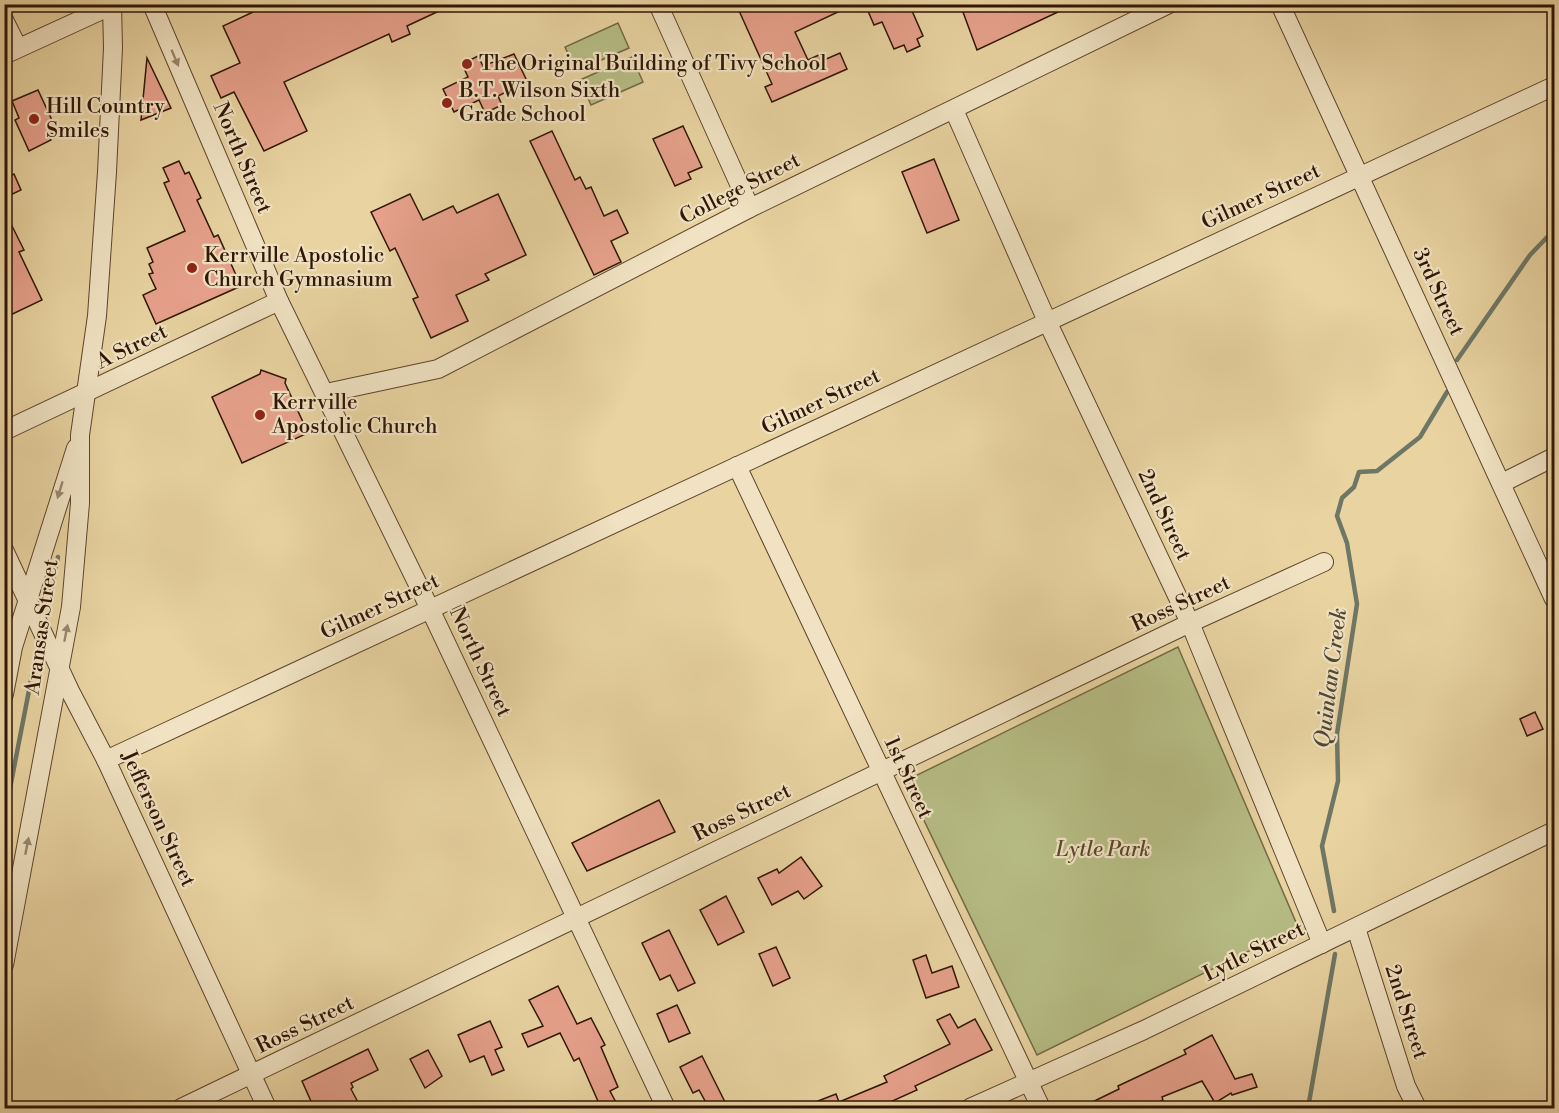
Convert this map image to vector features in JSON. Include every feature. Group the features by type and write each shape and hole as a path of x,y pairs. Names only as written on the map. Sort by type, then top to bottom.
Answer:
{"street":[{"name":"North Street","path":"152,4 279,301 430,609 666,1108"},
{"path":"658,4 750,208"},
{"name":"College Street","path":"326,393 438,369 750,208 1169,4"},
{"name":"3rd Street","path":"1280,4 1554,598"},
{"path":"4,20 11,52 113,5"},
{"name":"Aransas Street","path":"4,965 71,607 80,503 80,435 97,316 107,172 113,5"},
{"name":"Gilmer Street","path":"106,760 1554,86"},
{"name":"2nd Street","path":"954,110 1047,321 1190,623 1322,944"},
{"name":"A Street","path":"4,431 87,394 279,301"},
{"name":"Aransas Street","path":"4,694 13,647 62,484 80,435"},
{"path":"1502,483 1554,457"},
{"name":"1st Street","path":"737,466 1041,1108"},
{"name":"Jefferson Street","path":"4,550 106,760 267,1108"},
{"name":"Ross Street","path":"181,1108 253,1076 1190,623 1324,562"},
{"name":"Lytle Street","path":"970,1108 1028,1080 1144,1030 1554,831"},
{"name":"2nd Street","path":"1356,928 1406,1086 1417,1108"}],"green space":[{"path":"618,23 629,48 576,71 565,47"},
{"path":"632,57 643,82 591,105 580,80"},
{"name":"Lytle Park","path":"1178,647 1298,927 1037,1055 905,781"}],"building":[{"path":"270,4 454,4 407,26 410,34 392,42 389,34 284,82 307,131 264,151 234,92 221,98 211,76 240,63 223,26"},
{"path":"736,4 855,4 795,32 808,60 821,54 824,60 840,53 847,69 772,102 765,87 772,84"},
{"path":"865,4 909,4 923,36 917,39 920,46 907,52 904,45 894,49 882,22 874,25"},
{"path":"960,4 1075,4 977,50"},
{"path":"514,54 527,81 498,96 502,105 485,113 479,100 454,112 443,89 468,77 462,64 478,56 483,66"},
{"path":"147,58 171,108 141,120"},
{"name":"Hill Country Smiles","path":"38,90 57,131 49,135 51,140 29,151 15,120 19,118 12,101"},
{"path":"683,126 702,167 688,173 691,179 675,186 653,139"},
{"path":"552,131 575,180 580,177 586,189 591,187 604,216 617,210 628,233 611,241 621,262 594,275 530,141"},
{"path":"934,159 959,220 927,233 902,172"},
{"name":"Kerrville Apostolic Church Gymnasium","path":"179,161 185,174 189,172 201,198 197,200 214,237 218,235 241,286 156,324 143,295 156,289 149,274 153,273 149,264 153,262 147,248 185,231 164,183 169,181 163,168"},
{"path":"14,174 21,190 4,198 4,179"},
{"path":"410,194 423,220 453,206 457,213 498,194 526,255 485,274 489,280 456,295 468,321 431,338 413,299 418,297 395,248 390,251 371,212"},
{"path":"4,210 24,250 19,252 42,300 4,318"},
{"name":"Kerrville Apostolic Church","path":"261,370 286,379 285,383 308,433 242,463 212,397 260,374"},
{"path":"1535,712 1543,729 1527,736 1520,719"},
{"path":"659,800 675,832 587,871 572,843"},
{"path":"801,857 822,886 804,899 798,891 772,905 758,878 777,869 779,873"},
{"path":"726,896 744,932 718,945 700,910"},
{"path":"669,930 695,983 678,991 670,975 660,980 642,943"},
{"path":"776,947 790,978 773,986 759,954"},
{"path":"926,955 932,973 952,966 959,987 926,998 913,960"},
{"path":"558,986 577,1024 591,1018 605,1045 601,1047 618,1087 610,1091 619,1108 601,1108 579,1058 574,1061 560,1033 528,1047 522,1034 543,1026 529,1000"},
{"path":"677,1005 690,1033 669,1042 657,1014"},
{"path":"950,1014 958,1028 975,1019 992,1050 915,1086 917,1090 877,1108 800,1108 836,1094 839,1102 887,1082 884,1076 950,1044 937,1020"},
{"path":"490,1021 502,1047 495,1050 504,1070 492,1075 484,1056 470,1062 458,1035"},
{"path":"1212,1035 1235,1079 1252,1074 1257,1087 1232,1095 1231,1093 1215,1103 1202,1081 1162,1097 1163,1100 1146,1108 1080,1108 1119,1089 1118,1086 1186,1054 1184,1050"},
{"path":"368,1049 378,1070 351,1083 353,1087 351,1089 361,1108 314,1108 302,1081"},
{"path":"428,1050 442,1076 425,1088 410,1059"},
{"path":"702,1056 728,1108 709,1108 699,1090 693,1093 680,1067"}],"waterway":[{"name":"Quinlan Creek","path":"1457,360 1530,255 1554,230"},
{"name":"Quinlan Creek","path":"1334,911 1322,846 1338,781 1337,734 1357,604 1347,543 1337,516 1342,498 1354,487 1359,472 1377,471 1420,437 1447,392"},
{"path":"51,589 58,557"},
{"path":"4,819 32,675"},
{"name":"Quinlan Creek","path":"1308,1108 1335,954"}],"place":[{"name":"The Original Building of Tivy School","path":"467,64"},
{"name":"B.T. Wilson Sixth Grade School","path":"447,103"},
{"name":"Hill Country Smiles","path":"34,119"},
{"name":"Kerrville Apostolic Church Gymnasium","path":"192,268"},
{"name":"Kerrville Apostolic Church","path":"260,415"}]}
